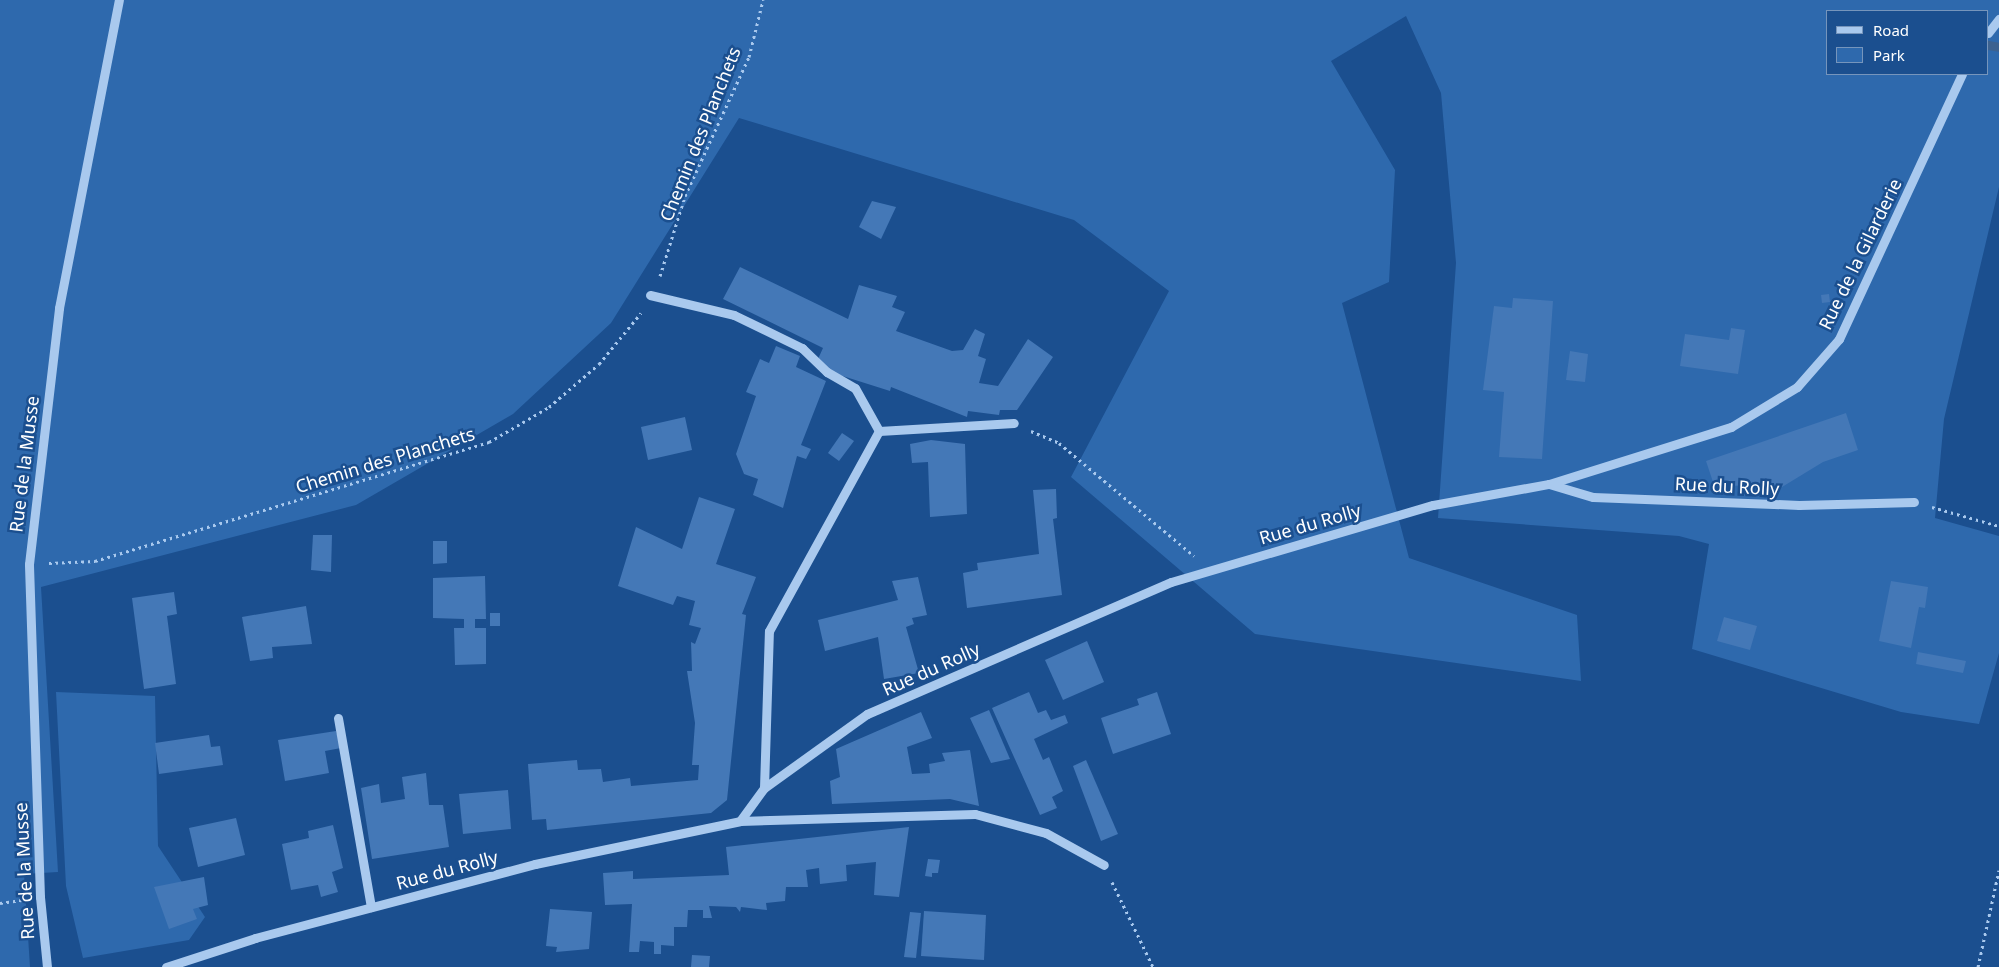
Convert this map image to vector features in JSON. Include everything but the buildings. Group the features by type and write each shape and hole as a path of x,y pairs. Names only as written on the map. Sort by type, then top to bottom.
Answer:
{"street":[{"name":"Rue de la Musse","path":"47,967 40,897 29,564 58,308 119,0"},
{"path":"1989,32 1999,19"},
{"name":"Rue de la Gilarderie","path":"1549,484 1732,427 1797,387 1839,339 1962,75"},
{"path":"650,295 734,315 802,348 827,372 855,388 879,431"},
{"path":"879,431 1014,423"},
{"path":"764,788 769,631 879,431"},
{"name":"Rue du Rolly","path":"740,821 764,788 867,714 1170,582 1433,505 1549,484 1593,498 1799,505 1914,502"},
{"path":"338,718 371,907"},
{"name":"Rue du Rolly","path":"166,967 371,907 535,864 740,821 975,814 1046,833 1104,865"}],"path":[{"name":"Chemin des Planchets","path":"29,564 95,561 489,442 549,407 599,364 650,295 664,270 685,196 748,57 763,0"},
{"path":"1014,423 1059,443 1210,570"},
{"path":"1914,502 1999,526"},
{"path":"1104,865 1153,967"},
{"path":"1978,967 1999,870"}],"green space":[{"path":"0,0 1999,0 1999,187 1944,419 1935,518 1999,536 1999,653 1979,724 1901,712 1692,649 1709,544 1679,536 1438,518 1456,263 1441,93 1406,16 1331,61 1395,170 1389,282 1342,303 1409,558 1577,615 1581,681 1255,634 1071,477 1169,291 1074,220 739,118 611,323 513,414 356,505 41,587 58,872 24,874 30,967 0,967"},
{"path":"56,692 155,696 158,846 205,917 189,940 83,958 66,886"}],"waterway":[{"path":"1989,45 1999,47"}]}
